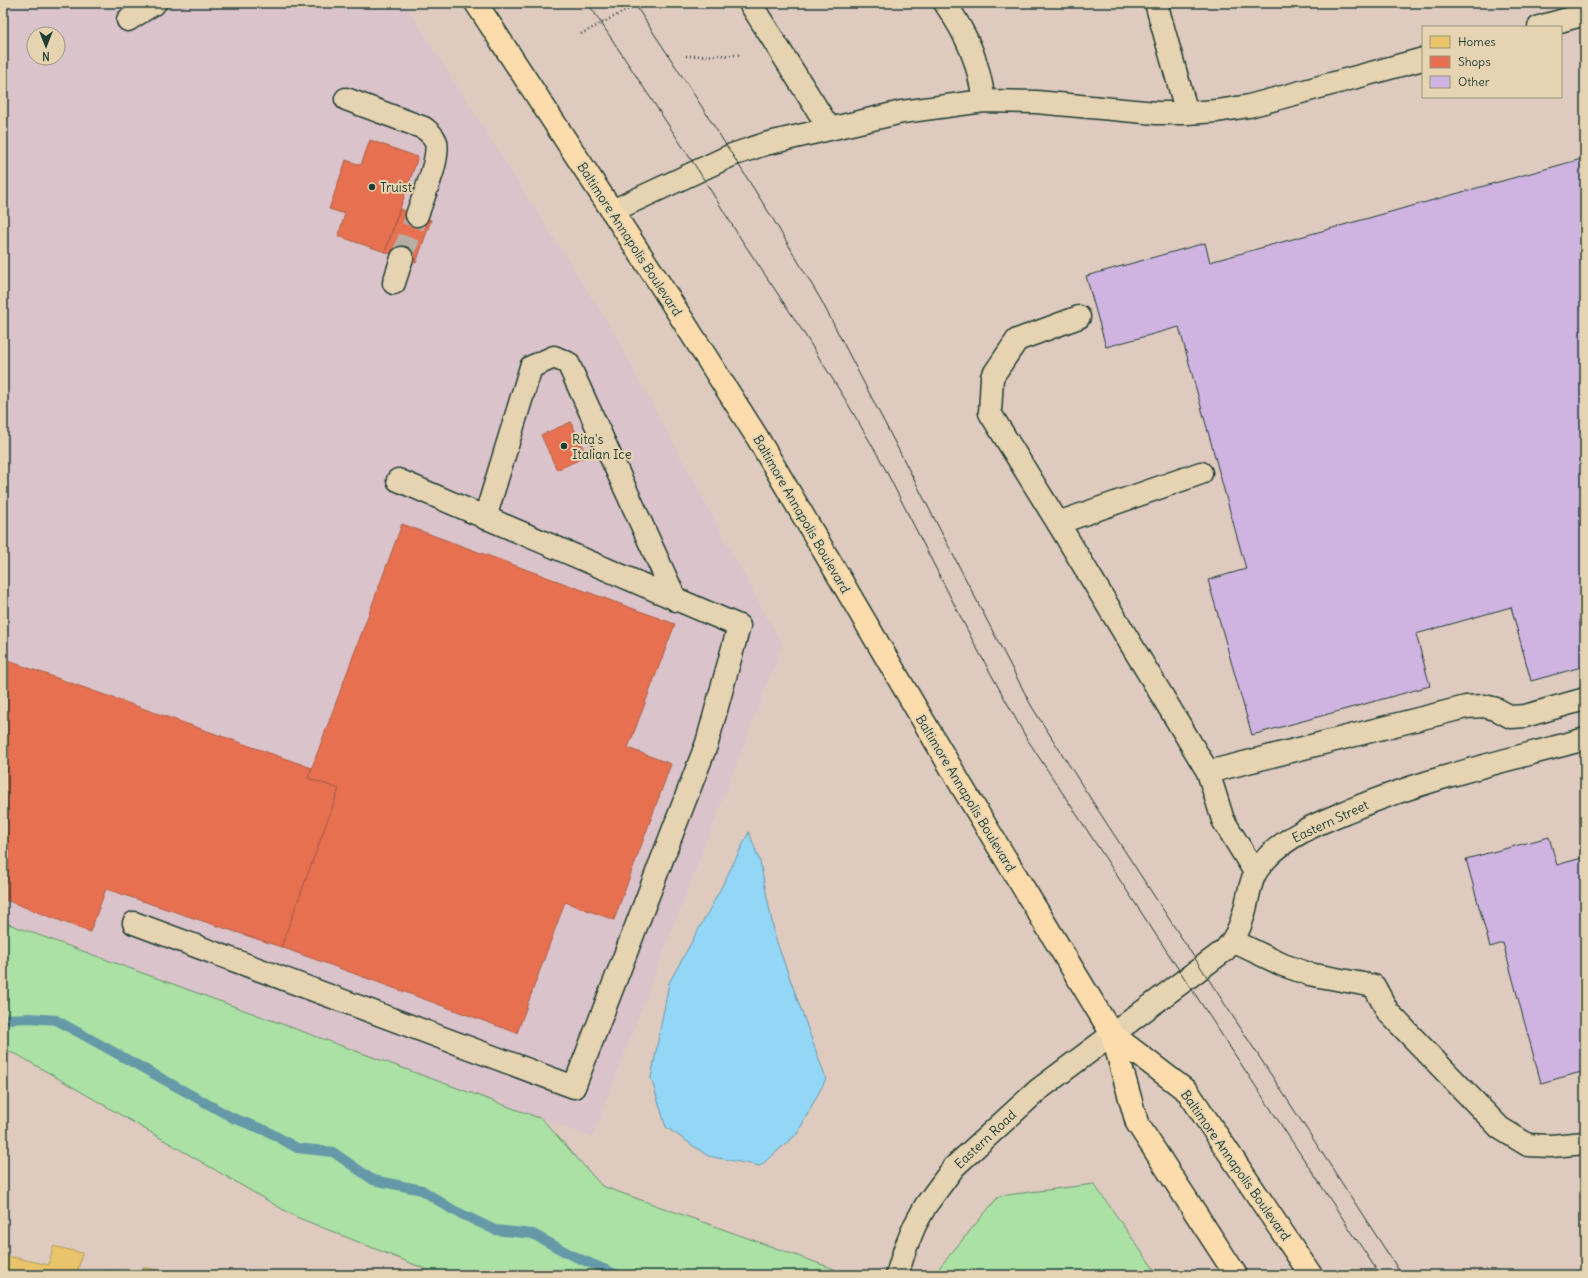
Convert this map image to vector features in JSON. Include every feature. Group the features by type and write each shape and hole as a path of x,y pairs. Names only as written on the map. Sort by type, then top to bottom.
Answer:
{"main road":[{"name":"Baltimore Annapolis Boulevard","path":"476,3 757,437 961,785 1112,1034 1138,1123 1236,1275"},
{"name":"Baltimore Annapolis Boulevard","path":"1112,1034 1188,1092 1312,1275"}],"street":[{"path":"128,20 155,3"},
{"path":"750,3 829,128"},
{"path":"946,3 966,36 973,52 982,84 984,101"},
{"path":"1156,3 1187,113"},
{"path":"1543,26 1585,14"},
{"path":"612,211 732,155 765,144 902,112 984,101 1036,102 1140,112 1187,113 1217,111 1249,106 1422,59"},
{"path":"346,99 424,128 430,133 435,141 436,159 417,215"},
{"path":"394,283 402,258"},
{"path":"1079,317 1017,340 992,377 990,413 1208,772 1223,820 1255,872"},
{"path":"486,518 531,367 554,357 568,363 676,600"},
{"path":"1058,523 1201,473"},
{"path":"134,923 574,1086 707,743 739,626 398,480"},
{"path":"1208,772 1466,707 1484,706 1496,708 1511,717 1525,716 1585,699"},
{"name":"Eastern Street","path":"1112,1034 1225,950 1233,940 1243,917 1255,872 1266,859 1283,844 1294,837 1333,817 1374,800 1420,784 1585,739"},
{"path":"1233,940 1283,965 1309,974 1374,986 1388,1012 1500,1128 1528,1145 1551,1146 1585,1143"},
{"name":"Eastern Road","path":"897,1275 914,1225 926,1205 954,1167 1038,1090 1112,1034"}],"path":[{"path":"580,34 640,3"},
{"path":"686,56 740,55"}],"shaded area":[{"path":"3,3 404,3 612,330 782,645 592,1137 3,922"}],"green space":[{"path":"3,922 542,1119 602,1186 851,1275 440,1275 294,1216 18,1055 3,1050"},
{"path":"1094,1184 1158,1275 933,1275 999,1196"}],"water":[{"path":"749,832 760,862 775,937 826,1079 797,1134 760,1166 708,1156 666,1127 651,1078 669,983 719,892"}],"building: Homes":[{"path":"53,1246 82,1253 77,1275 3,1275 3,1255 49,1265"},
{"path":"143,1267 173,1274 141,1275"},
{"path":"108,1270 130,1275 107,1275"}],"building: Shops":[{"name":"Truist","path":"370,140 418,157 385,252 338,236 345,214 329,209 346,160 361,165"},
{"path":"399,209 431,220 416,263 385,252"},
{"name":"Rita's Italian Ice","path":"571,422 587,456 557,470 541,435"},
{"path":"402,524 675,624 628,748 671,764 614,920 565,902 517,1033 281,947 339,789 308,778"},
{"path":"3,659 312,768 308,778 339,789 281,947 106,889 90,932 3,899"}],"building: Other":[{"path":"1585,158 1585,666 1531,681 1511,607 1416,634 1430,686 1252,735 1208,580 1246,569 1179,327 1106,347 1086,276 1205,243 1210,262"},
{"path":"1549,837 1557,865 1585,857 1585,1071 1541,1083 1503,943 1490,947 1466,859"}],"waterway":[{"path":"3,1019 30,1018 56,1020 233,1118 267,1131 297,1148 333,1152 373,1180 422,1190 453,1210 495,1230 533,1234 571,1255 618,1275"}],"tunnel":[{"path":"402,258 417,215"}],"tram line":[{"path":"588,3 698,170 739,236 800,327 845,399 880,459 975,645 1027,739 1380,1275"},
{"path":"634,3 773,219 821,300 1032,707 1402,1275"}],"place":[{"name":"Truist","path":"372,187"},
{"name":"Rita's Italian Ice","path":"564,446"}]}
